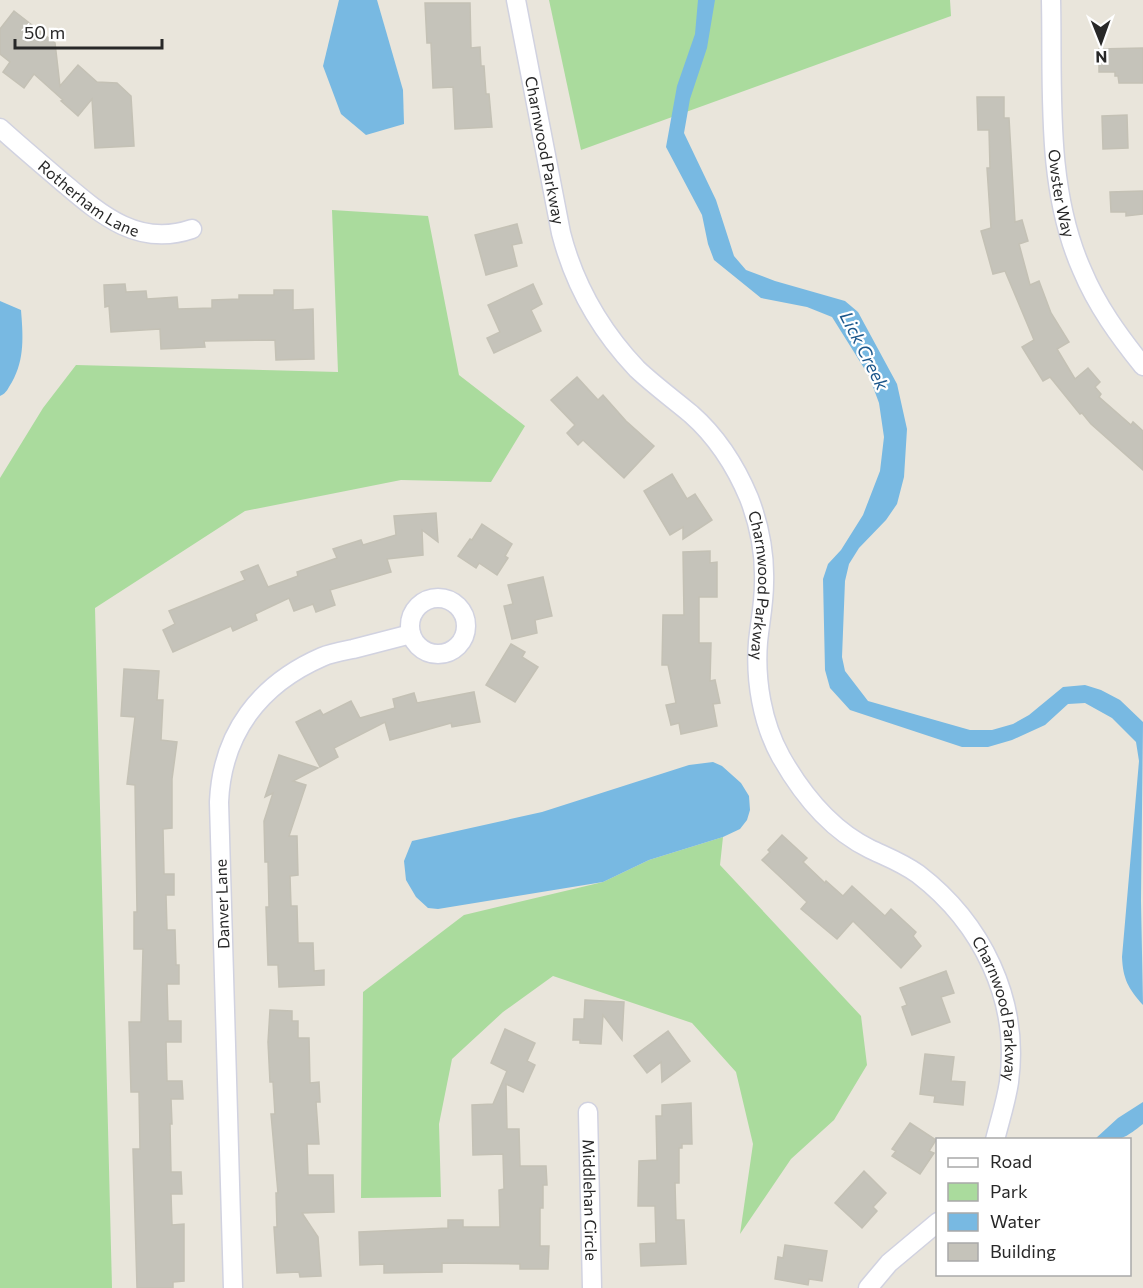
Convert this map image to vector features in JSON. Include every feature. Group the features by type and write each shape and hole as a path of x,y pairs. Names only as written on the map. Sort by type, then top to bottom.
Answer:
{"street":[{"name":"Charnwood Parkway","path":"516,0 561,233 582,291 594,313 619,348 639,370 693,415 710,433 729,459 751,505 762,547 764,574 764,600 758,642 758,677 764,710 780,755 797,783 831,821 870,849 884,854 917,873 946,898 975,933 992,964 1004,1001 1010,1044 1007,1095 996,1138"},
{"name":"Owster Way","path":"1051,0 1056,165 1059,193 1067,228 1082,271 1098,303 1117,334 1143,366"},
{"name":"Rotherham Lane","path":"0,128 94,209 116,224 152,234 192,229"},
{"name":"Danver Lane","path":"233,1288 219,802 224,764 232,741 245,718 266,692 287,676 322,657 411,634"},
{"name":"Middlehan Circle","path":"588,1112 592,1288"},
{"path":"868,1288 889,1263 936,1224"}],"green space":[{"path":"549,0 950,0 951,16 581,150"},
{"path":"332,210 428,216 459,375 525,426 491,482 401,480 245,511 95,608 112,1288 0,1288 0,478 43,408 76,365 338,372"},
{"path":"723,837 720,865 861,1016 867,1065 834,1120 791,1159 740,1234 753,1144 736,1072 692,1023 553,976 503,1012 452,1059 439,1124 441,1197 361,1198 363,992 464,915 603,882 649,860"}],"water":[{"path":"339,0 377,0 403,90 404,124 366,135 341,114 323,66"},
{"name":"Lick Creek","path":"698,0 715,0 707,48 690,99 684,133 716,200 734,256 746,270 775,281 845,301 858,312 897,384 907,429 904,477 897,504 886,520 859,548 849,564 845,581 842,657 845,671 868,701 970,730 992,730 1013,724 1029,715 1063,687 1085,685 1120,700 1143,722 1141,901 1143,1005 1127,983 1122,957 1139,761 1136,742 1112,718 1085,703 1068,704 1045,725 1012,740 988,747 962,747 850,710 830,688 825,670 823,579 828,564 841,550 863,515 880,471 884,437 879,403 869,376 832,317 807,307 761,298 714,260 702,215 666,147 677,86 695,34"},
{"path":"0,301 21,310 22,338 21,356 16,373 7,390 0,396"},
{"path":"713,762 722,766 741,783 749,796 750,810 747,820 740,829 723,837 649,860 603,882 438,909 428,908 416,897 406,880 404,861 412,841 542,812 689,765"},
{"path":"1143,1102 1143,1124 1130,1134 1121,1138 1096,1138 1118,1118"}],"building":[{"path":"425,3 470,3 471,48 480,47 486,94 489,94 492,127 455,129 453,87 433,88 431,43 427,43"},
{"path":"14,11 55,43 60,86 78,65 97,82 117,83 131,96 134,146 95,148 92,99 78,116 34,74 24,88 3,72 10,62 0,54 0,29"},
{"path":"1143,48 1143,83 1119,83 1115,72 1099,72 1099,49"},
{"path":"977,97 1004,97 1004,118 1009,118 1015,222 1022,220 1028,241 1019,244 1030,285 1039,281 1051,313 1069,342 1057,349 1075,379 1088,368 1100,382 1095,387 1101,394 1099,397 1131,425 1133,422 1143,431 1143,470 1091,424 1082,413 1080,414 1050,377 1043,381 1022,347 1034,340 1005,271 993,274 981,231 991,228 987,168 990,168 989,130 978,130"},
{"path":"1127,115 1128,148 1103,149 1102,116"},
{"path":"1143,191 1143,214 1126,216 1126,212 1111,212 1110,192"},
{"path":"517,224 522,243 512,245 517,266 486,275 475,235"},
{"path":"125,284 126,292 146,291 147,299 177,297 178,309 212,308 212,300 239,299 239,295 274,295 274,290 293,290 293,310 313,309 314,359 276,360 275,340 204,341 205,347 161,349 160,329 111,332 109,306 105,307 104,285"},
{"path":"533,284 542,304 531,310 541,331 494,353 487,338 500,332 488,305"},
{"path":"577,377 598,400 603,395 626,421 654,446 624,478 583,440 578,445 567,433 575,425 551,400"},
{"path":"672,474 687,499 695,494 712,520 683,539 683,527 670,535 644,491"},
{"path":"436,513 438,542 422,530 423,555 387,559 391,572 330,590 335,605 316,612 313,604 294,611 289,598 255,614 257,620 233,631 231,626 173,652 163,630 175,624 169,611 245,580 241,572 258,565 268,587 298,576 297,572 337,558 333,549 361,540 363,545 396,535 394,516"},
{"path":"482,524 512,544 505,556 508,558 497,575 479,563 476,568 458,556"},
{"path":"710,551 710,563 717,562 717,597 699,597 699,643 711,643 710,681 715,680 720,703 713,704 717,726 681,734 679,723 671,725 666,705 676,703 668,665 662,665 663,615 684,615 683,552"},
{"path":"543,577 552,616 535,620 537,633 512,639 504,606 513,604 508,585"},
{"path":"511,644 525,652 522,657 538,667 515,702 486,685"},
{"path":"124,669 159,671 157,700 163,700 161,740 177,742 172,779 172,828 163,829 164,874 174,874 174,895 166,895 167,930 175,930 176,965 179,965 179,984 167,984 168,1021 181,1021 181,1042 166,1042 167,1081 182,1081 183,1099 171,1099 171,1172 181,1172 182,1194 171,1194 172,1225 184,1224 184,1281 173,1282 173,1288 137,1288 133,1149 140,1149 139,1092 131,1092 129,1022 141,1022 143,949 134,949 134,912 137,912 135,785 127,784 135,717 121,716"},
{"path":"474,692 480,722 452,727 451,723 390,740 385,722 334,748 338,757 320,767 296,722 320,710 323,715 351,701 360,718 395,708 393,699 414,693 417,703"},
{"path":"279,755 318,768 293,781 306,785 289,836 297,836 298,875 290,876 291,906 297,906 298,943 313,943 314,971 324,970 324,985 279,987 278,965 268,965 266,907 269,907 268,862 265,862 264,821 273,793 265,797"},
{"path":"782,835 807,858 803,862 825,883 826,881 843,896 852,886 885,916 891,909 916,932 913,936 921,946 901,968 853,921 837,939 801,909 807,902 762,860"},
{"path":"946,971 954,993 941,997 950,1022 912,1035 902,1007 907,1005 900,988"},
{"path":"585,1000 624,1002 622,1040 603,1015 601,1044 580,1043 580,1040 573,1040 574,1019 584,1019"},
{"path":"270,1010 292,1011 292,1021 298,1021 298,1038 309,1038 310,1083 319,1082 320,1102 316,1102 319,1144 307,1144 308,1175 333,1175 334,1212 302,1213 318,1237 321,1276 300,1277 299,1272 277,1273 274,1227 277,1227 276,1193 278,1193 271,1114 275,1114 273,1082 270,1082 268,1042"},
{"path":"505,1029 535,1043 527,1061 535,1065 523,1092 506,1084 507,1129 519,1129 520,1166 546,1166 547,1185 543,1185 543,1208 540,1208 540,1246 549,1246 548,1269 520,1269 520,1264 442,1263 442,1272 384,1273 384,1264 360,1265 359,1232 448,1228 448,1220 463,1220 463,1227 500,1227 499,1190 504,1189 503,1154 473,1155 472,1105 493,1104 507,1071 491,1063"},
{"path":"668,1031 690,1061 662,1082 661,1062 647,1073 634,1056"},
{"path":"925,1054 954,1057 951,1081 965,1082 963,1105 934,1102 935,1096 920,1094"},
{"path":"691,1103 692,1144 682,1144 682,1148 679,1148 679,1183 675,1183 676,1220 684,1220 686,1264 641,1266 640,1244 656,1243 655,1206 638,1206 639,1161 657,1160 656,1116 662,1116 662,1105"},
{"path":"910,1123 936,1140 929,1151 934,1153 920,1174 892,1156 896,1151 892,1149"},
{"path":"864,1171 886,1193 873,1207 877,1211 862,1228 835,1203"},
{"path":"785,1245 827,1251 822,1281 809,1279 808,1285 775,1279 778,1257 783,1258"}]}
